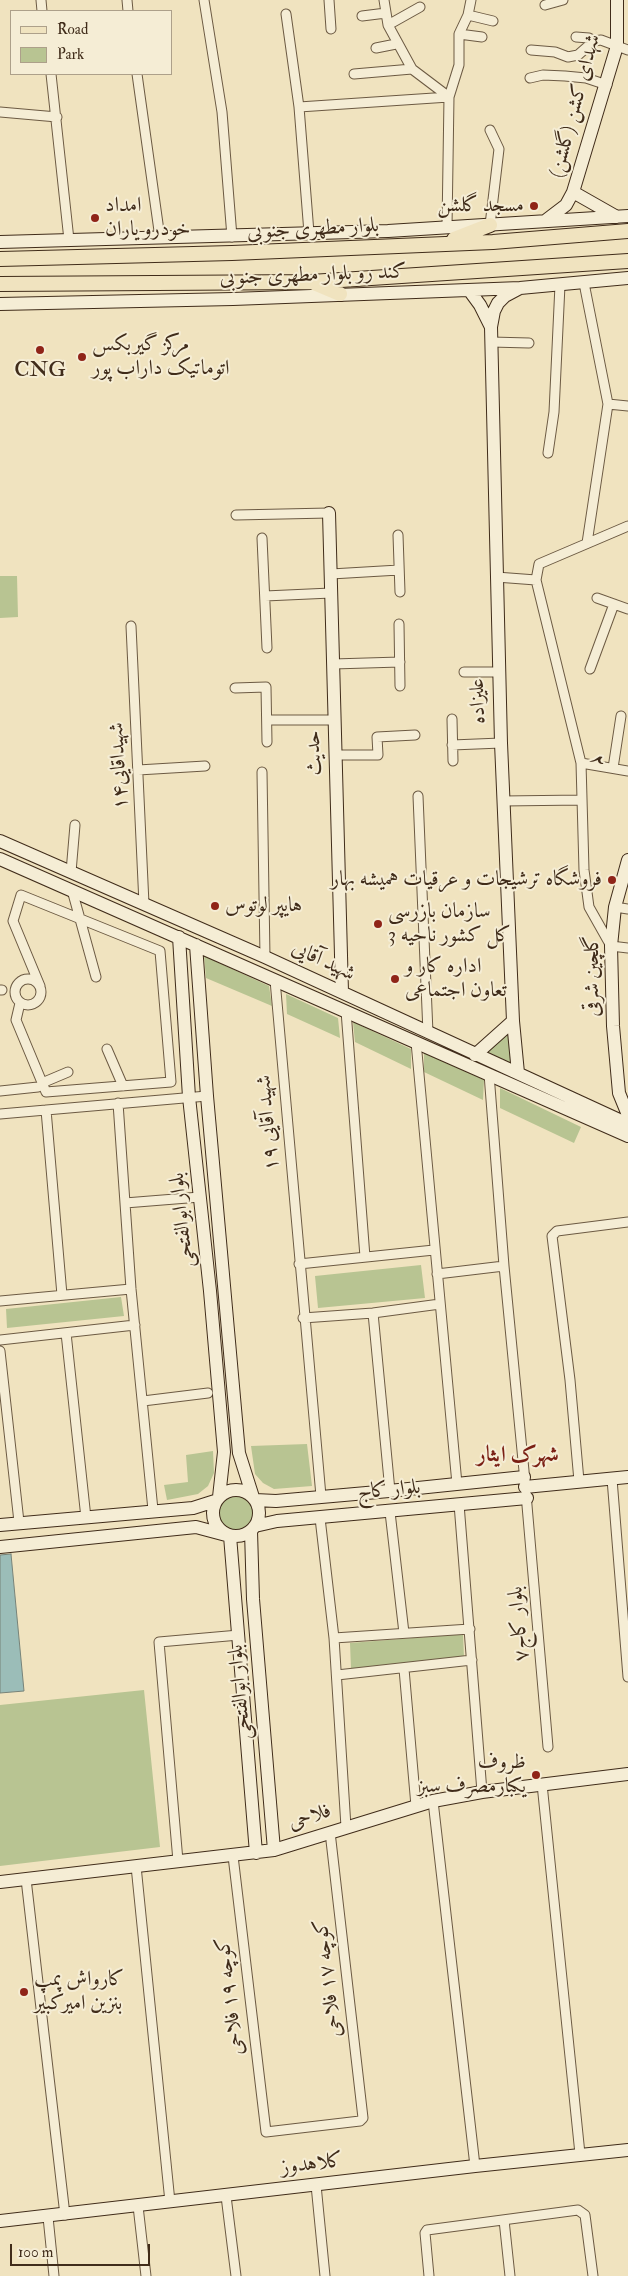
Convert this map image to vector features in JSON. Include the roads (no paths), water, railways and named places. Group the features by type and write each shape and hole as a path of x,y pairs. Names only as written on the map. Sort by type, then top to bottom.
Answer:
{"main road":[{"path":"443,244 490,225"},
{"name":"بلوار مطهری جنوبی","path":"0,259 232,253 443,244 628,231"},
{"path":"0,284 310,282 628,261"},
{"path":"310,282 340,294"}],"street":[{"path":"204,0 222,112 232,237"},
{"path":"329,0 331,29"},
{"path":"384,0 388,25 396,44 412,69 449,97"},
{"path":"447,226 449,97 459,65 459,34 468,15 471,0"},
{"path":"545,5 563,0"},
{"name":"شهدای کشن (گلشن)","path":"545,222 566,205 573,192 607,84 622,48 617,0"},
{"path":"388,25 420,7"},
{"path":"362,16 386,13"},
{"path":"286,14 299,107 309,233"},
{"path":"468,15 493,21"},
{"path":"459,34 482,37"},
{"path":"576,38 589,38 594,41"},
{"path":"530,50 555,52 568,57 578,55 594,41 601,40 622,48"},
{"path":"376,48 396,44"},
{"path":"354,74 412,69"},
{"path":"51,75 69,240"},
{"path":"137,75 160,238"},
{"path":"530,78 543,75 565,76 586,78 607,84"},
{"path":"299,107 449,97"},
{"path":"0,112 57,118"},
{"path":"490,130 499,148 490,225"},
{"name":"شهدای کشن (گلشن)","path":"573,192 622,217"},
{"name":"کند رو بلوار مطهری جنوبی","path":"0,242 232,237 622,217"},
{"name":"کند رو بلوار مطهری جنوبی","path":"0,304 233,299 520,288 628,278"},
{"path":"584,283 608,404 587,543"},
{"path":"548,453 554,412 560,285"},
{"name":"علیزاده","path":"518,1073 513,1022 498,672 490,328 494,310 498,303 505,296 520,288"},
{"name":"علیزاده","path":"469,290 480,305 490,328"},
{"path":"491,342 528,343"},
{"path":"608,404 628,406"},
{"path":"236,515 329,513"},
{"name":"حدیث","path":"329,513 342,992"},
{"path":"496,577 536,580 539,564 628,526"},
{"path":"398,535 400,592"},
{"path":"262,538 267,648"},
{"path":"331,574 399,570"},
{"name":"۲","path":"536,580 580,763 584,870 589,908 610,946"},
{"path":"265,596 331,593"},
{"path":"597,598 628,609"},
{"path":"590,669 614,604"},
{"path":"399,624 400,686"},
{"name":"شهیداقایی۱۴","path":"131,626 144,904"},
{"path":"333,664 400,662"},
{"path":"464,672 498,672"},
{"path":"235,688 266,688 267,742"},
{"path":"613,768 621,716"},
{"path":"452,719 453,761"},
{"path":"267,720 334,720"},
{"path":"335,755 378,755 377,737 415,736"},
{"path":"452,745 501,743"},
{"path":"580,763 628,770"},
{"path":"138,770 205,766"},
{"path":"262,772 265,957"},
{"path":"418,796 428,1033"},
{"path":"503,801 582,800"},
{"path":"71,872 75,825"},
{"name":"شهید آقایی","path":"0,841 265,957 475,1056 518,1073 628,1124"},
{"name":"شهید آقایی","path":"0,859 628,1136"},
{"name":"گلچین شرقی","path":"628,860 622,908 610,946 613,1026 619,1093 628,1115"},
{"path":"72,890 96,977"},
{"path":"20,1003 16,1020 40,1085 46,1092 171,1082 160,950 21,895 13,921 40,986 39,1000 26,1006 15,998 16,984 22,980 29,978 40,986"},
{"name":"بلوار ابوالفتحی","path":"179,938 189,1097 210,1291 224,1452 217,1499"},
{"name":"بلوار ابوالفتحی","path":"196,945 207,1096 226,1291 239,1453 254,1499"},
{"path":"610,946 628,948"},
{"name":"شهید آقایی ۱۹","path":"275,980 303,1318 321,1496"},
{"path":"346,1011 365,1257"},
{"path":"475,1056 513,1022"},
{"path":"416,1042 457,1484"},
{"path":"107,1049 123,1086"},
{"path":"1,1089 40,1085 68,1072"},
{"name":"بلوار کاج۷","path":"489,1074 504,1266 548,1748"},
{"path":"604,1113 613,1109 619,1093"},
{"path":"0,1114 207,1096"},
{"path":"118,1103 131,1289 153,1510"},
{"path":"46,1110 62,1295"},
{"path":"125,1203 200,1197"},
{"path":"579,1481 553,1232 628,1222"},
{"path":"299,1264 434,1250"},
{"path":"437,1274 504,1266"},
{"path":"0,1301 131,1289"},
{"path":"210,1291 226,1291"},
{"path":"303,1318 440,1304"},
{"path":"373,1312 390,1491"},
{"path":"0,1340 135,1325"},
{"path":"66,1333 86,1518"},
{"path":"0,1351 19,1522"},
{"path":"143,1401 208,1393"},
{"path":"224,1452 227,1462 231,1464 237,1462 239,1453"},
{"name":"بلوار کاج","path":"253,1528 277,1521 390,1512 459,1504 525,1487 628,1477"},
{"path":"612,1478 628,1677"},
{"name":"بلوار کاج","path":"254,1499 276,1501 457,1484 525,1487"},
{"path":"423,1487 425,1508"},
{"path":"0,1547 196,1527 238,1537 253,1528 259,1516 254,1499 240,1490 232,1490 217,1499 193,1508"},
{"path":"217,1499 213,1520 216,1526 228,1535"},
{"path":"276,1501 272,1503 270,1509 271,1516 277,1521"},
{"path":"459,1504 472,1647 482,1792"},
{"path":"0,1525 153,1510 200,1508 205,1515 204,1522 196,1527"},
{"path":"390,1512 404,1633"},
{"path":"320,1518 334,1638 346,1827"},
{"name":"بلوار ابوالفتحی","path":"253,1528 251,1557 274,1850"},
{"name":"بلوار ابوالفتحی","path":"228,1535 239,1635 256,1853"},
{"path":"231,1556 236,1549 241,1547 246,1548 251,1557"},
{"path":"334,1638 470,1629"},
{"path":"178,1861 159,1642 239,1635"},
{"path":"337,1675 472,1660"},
{"path":"404,1669 416,1806"},
{"path":"244,1697 262,1695"},
{"name":"فلاحی","path":"0,1882 274,1850 433,1801 482,1792 628,1774"},
{"path":"542,1784 580,2154"},
{"path":"433,1801 475,2166"},
{"name":"کوچه ۱۷ فلاحی","path":"266,2132 362,2120 330,1832"},
{"name":"کوچه ۱۹ فلاحی","path":"233,1856 266,2132"},
{"path":"136,1866 170,2202"},
{"path":"26,1879 66,2214"},
{"name":"کلاهدوز","path":"0,2222 475,2166 628,2150"},
{"path":"316,2185 326,2276"},
{"path":"226,2196 236,2276"},
{"path":"138,2206 146,2276"},
{"path":"429,2276 425,2233 430,2229 578,2210 585,2215 593,2276"},
{"path":"48,2217 54,2276"},
{"path":"504,2220 510,2276"}],"water":[{"path":"11,1554 24,1691 0,1693 0,1555"}],"place":[{"name":"مسجد گلشن","path":"534,206"},
{"name":"امداد خودرو یاران","path":"95,218"},
{"name":"CNG","path":"40,350"},
{"name":"مرکز گیربکس اتوماتیک داراب پور","path":"82,357"},
{"name":"فروشگاه ترشیجات و عرقیات همیشه بهار","path":"612,880"},
{"name":"هایپر لوتوس","path":"215,906"},
{"name":"سازمان بازرسی کل کشور ناحیه 3","path":"378,924"},
{"name":"اداره کار و تعاون اجتماعی","path":"395,979"},
{"name":"ظروف یکبارمصرف سبز","path":"536,1775"},
{"name":"کارواش پمپ بنزین امیرکبیر","path":"24,1992"}],"district":[{"name":"شهرک ایثار","path":"518,1456"}]}
